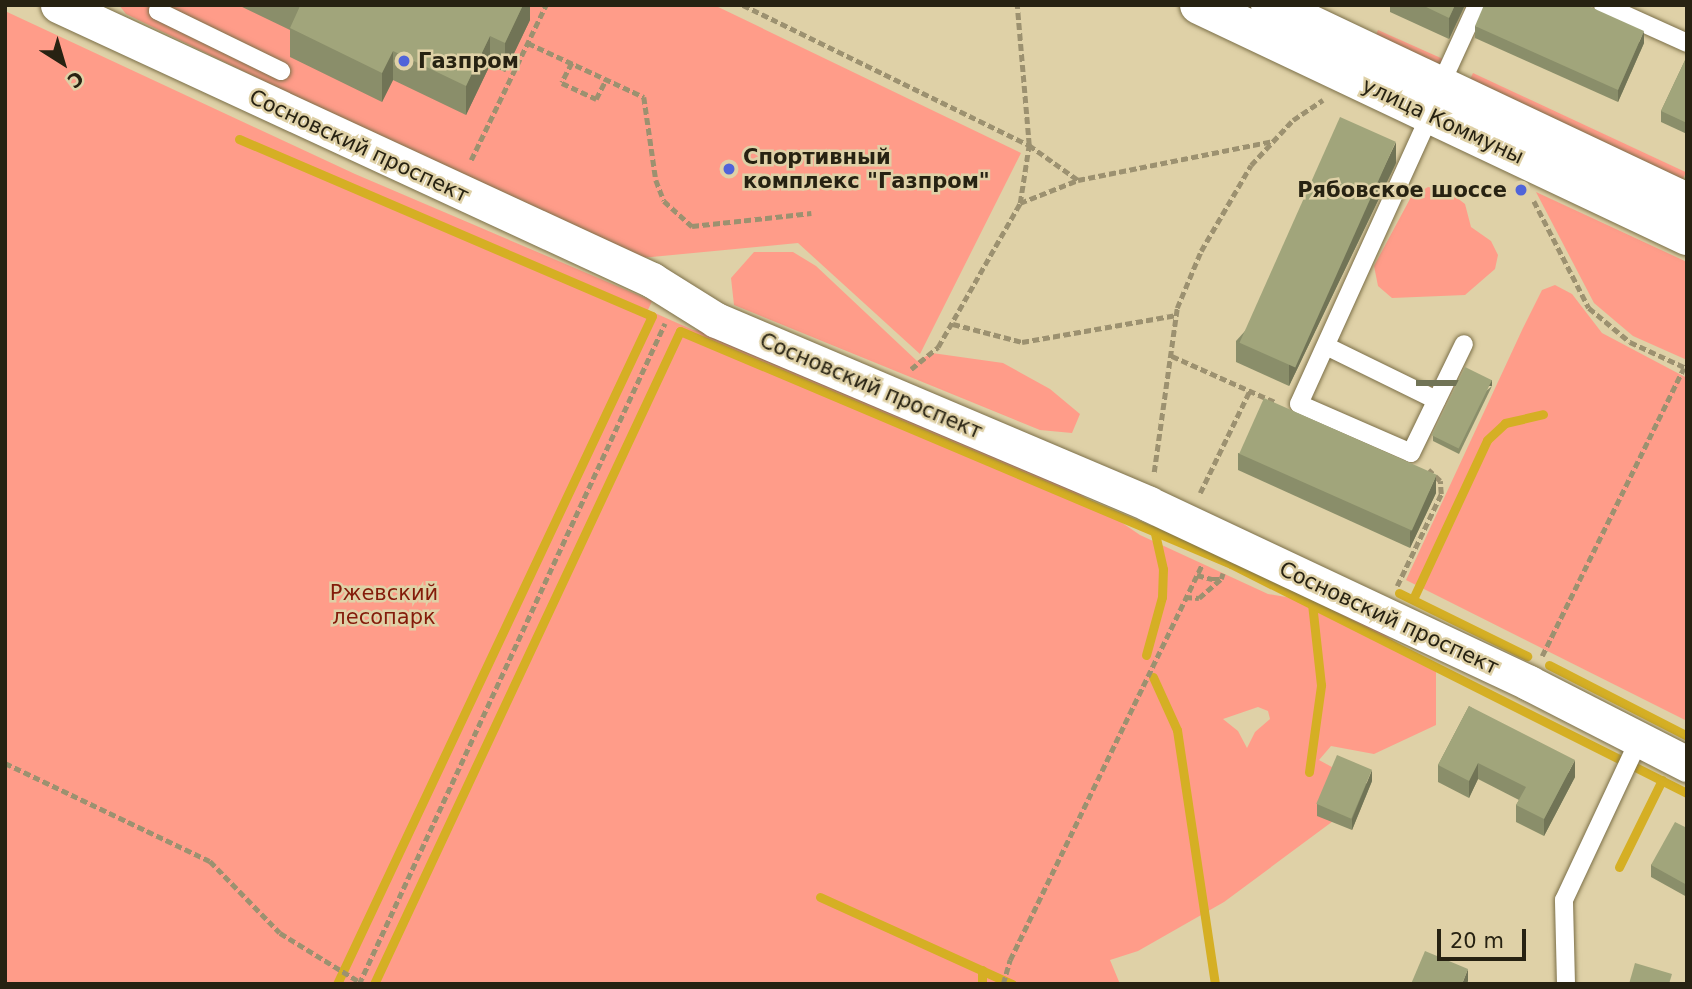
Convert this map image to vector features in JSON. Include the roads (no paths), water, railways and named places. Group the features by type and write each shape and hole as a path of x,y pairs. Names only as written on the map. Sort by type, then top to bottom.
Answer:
{"main road":[{"name":"улица Коммуны","path":"1199,5 1311,28"},
{"name":"улица Коммуны","path":"1270,5 1435,100 1687,236"},
{"name":"улица Коммуны","path":"1435,100 1687,202"}],"street":[{"name":"Сосновский проспект","path":"58,5 652,280 716,320 1149,504 1529,683 1687,764"}],"lane":[{"path":"160,5 158,11 281,71"},
{"path":"1464,344 1411,453 1299,404 1478,5"},
{"path":"1603,5 1687,43"},
{"path":"1326,346 1436,400"},
{"path":"1566,984 1564,900 1639,740"}],"waterway":[{"path":"239,139 652,316 337,984"},
{"path":"374,984 680,331 1231,564 1687,793"},
{"path":"1413,599 1487,440 1505,423 1543,414"},
{"path":"1146,655 1162,597 1163,569 1154,529"},
{"path":"1399,593 1527,656"},
{"path":"1309,772 1321,685 1312,603"},
{"path":"1549,665 1687,736"},
{"path":"1153,677 1177,730 1215,984"},
{"path":"1619,867 1662,780"},
{"path":"820,897 1012,984"},
{"path":"982,970 982,984"}],"place":[{"name":"Газпром","path":"404,61"},
{"name":"Cпортивный комплекс \"Газпром\"","path":"729,169"},
{"name":"Рябовское шоссе","path":"1521,190"}],"park label":[{"name":"Ржевский лесопарк","path":"384,605"}]}
